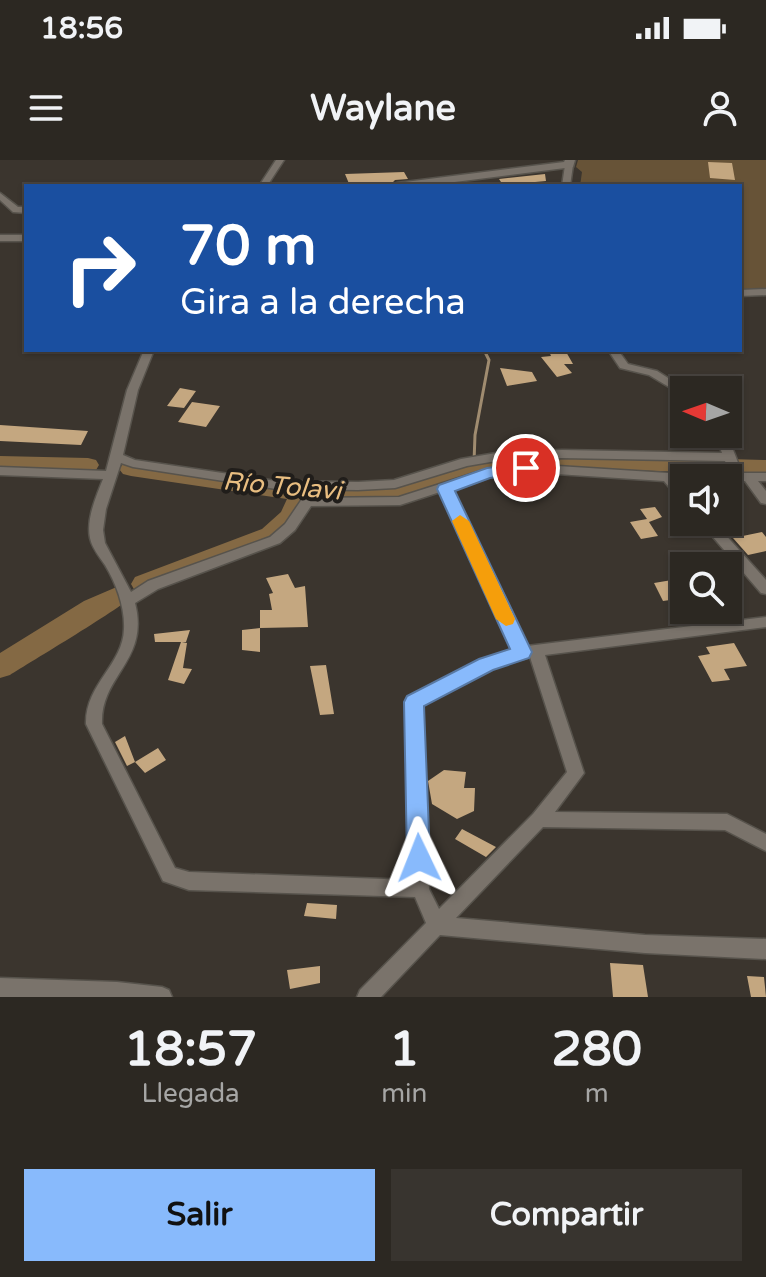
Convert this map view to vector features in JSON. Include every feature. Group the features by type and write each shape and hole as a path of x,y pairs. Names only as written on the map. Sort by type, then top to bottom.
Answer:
{"street":[{"path":"264,184 280,160"},
{"path":"412,184 569,163 566,184"},
{"path":"0,196 16,210 24,210"},
{"path":"0,238 24,238"},
{"path":"742,293 766,292"},
{"path":"148,352 139,369 123,419 117,457 109,475 95,533 128,601 131,636 91,709 94,724 169,875 189,881 420,889"},
{"path":"614,352 624,366 653,373 670,384"},
{"path":"726,448 733,464"},
{"path":"117,457 133,463 276,485 358,486 395,484 465,462 502,456 562,454 729,458"},
{"path":"128,601 153,585 275,540 290,527 307,502 400,501 487,473 526,468 670,479"},
{"path":"0,471 109,475"},
{"path":"742,478 766,477"},
{"path":"742,478 766,500"},
{"path":"367,997 539,819 576,773 529,652 445,489"},
{"path":"719,536 766,589"},
{"path":"437,926 420,889 414,702 486,664 529,652 766,622"},
{"path":"539,819 727,822 766,843"},
{"path":"437,926 645,944 766,949"},
{"path":"0,988 117,992 162,997"}],"shaded area":[{"path":"578,160 766,160 766,289 742,290 742,184 580,184 582,172 576,167"}],"building":[{"path":"708,162 732,163 735,180 710,178"},
{"path":"404,172 408,179 395,180 391,184 349,184 345,174"},
{"path":"545,174 546,181 502,184 499,179"},
{"path":"549,352 566,352 573,364 564,364 572,373 557,377 541,357 551,356"},
{"path":"500,368 532,372 537,381 507,386"},
{"path":"180,388 196,391 184,408 167,406"},
{"path":"192,402 220,406 206,427 178,422"},
{"path":"0,425 88,431 81,445 0,441"},
{"path":"655,507 662,517 649,522 658,536 641,539 630,522 647,519 640,509"},
{"path":"762,532 766,537 766,551 748,555 733,538"},
{"path":"288,574 295,588 305,586 308,627 260,628 260,610 272,610 269,594 273,593 266,578"},
{"path":"670,580 670,600 663,601 654,583"},
{"path":"260,628 260,652 242,650 242,630"},
{"path":"190,630 186,642 182,642 187,643 183,668 192,669 184,684 168,680 181,642 155,642 154,634"},
{"path":"734,643 747,666 724,669 730,680 712,682 698,656 710,654 706,647"},
{"path":"326,665 334,714 320,715 310,666"},
{"path":"125,736 135,762 127,766 115,742"},
{"path":"158,748 166,760 145,773 135,762"},
{"path":"444,770 466,772 464,788 475,788 474,811 457,819 432,804 428,781"},
{"path":"462,829 496,847 486,857 455,839"},
{"path":"307,903 337,905 336,919 304,916"},
{"path":"610,963 643,965 648,997 613,997"},
{"path":"320,966 320,983 290,989 287,970"},
{"path":"747,976 764,977 766,997 751,997"}],"waterway":[{"path":"474,462 475,435 489,360 485,352"},
{"name":"Río Tolavi","path":"301,493 366,493 398,489 474,464 514,460 766,467"},
{"name":"Río Tolavi","path":"0,463 88,465"},
{"name":"Río Tolavi","path":"131,469 301,493"},
{"path":"144,584 271,535 291,516 301,493"},
{"path":"0,667 93,608 119,596"}],"slow traffic":[{"path":"460,521 506,619"}],"route":[{"path":"419,858 414,702 486,664 522,652 445,489 487,473 526,468"}]}
